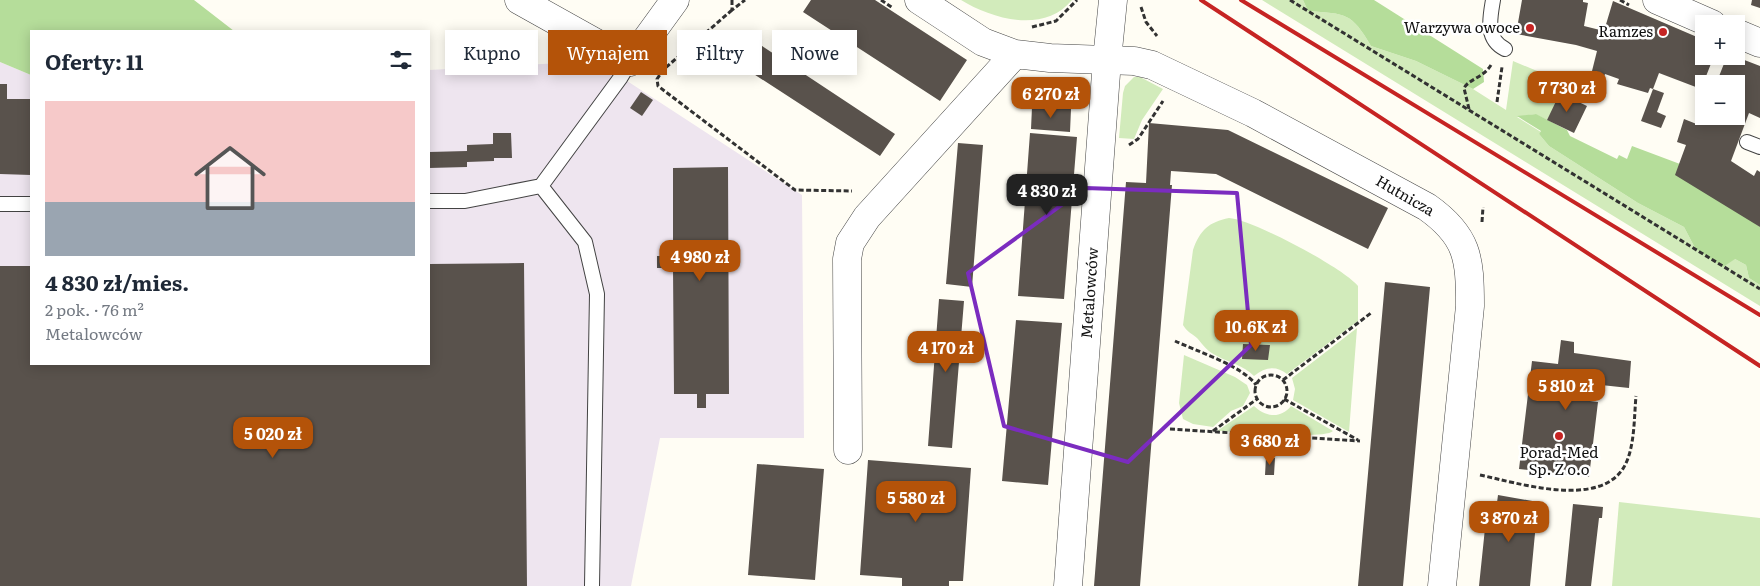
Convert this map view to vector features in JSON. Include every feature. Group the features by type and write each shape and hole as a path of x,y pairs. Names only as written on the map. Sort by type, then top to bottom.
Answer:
{"street":[{"path":"519,0 573,30"},
{"path":"653,30 675,0"},
{"name":"Hutnicza","path":"919,0 983,42 1015,54 1050,58 1134,61 1152,65 1178,79 1253,112 1427,207 1442,218 1457,233 1466,252 1470,282 1470,306 1442,586"},
{"name":"Metalowców","path":"1068,586 1113,0"},
{"path":"1657,0 1695,17"},
{"path":"1745,36 1760,42"},
{"path":"848,450 846,280 850,243 867,217 1015,54"}],"lane":[{"path":"1493,0 1489,24 1501,47"},
{"path":"430,201 465,201 541,186 623,75"},
{"path":"541,186 585,242 597,294 592,586"},
{"path":"0,204 30,204"}],"path":[{"path":"732,0 732,10"},
{"path":"745,0 663,70 657,79 658,86 795,190 810,191"},
{"path":"1023,27 1056,21 1077,0"},
{"path":"1138,0 1146,22 1154,35 1161,39"},
{"path":"1290,0 1760,289"},
{"path":"1469,109 1464,88 1466,84 1480,78 1490,67 1501,47"},
{"path":"1123,149 1138,139 1178,79"},
{"path":"1015,89 1022,86 1081,107"},
{"path":"1283,380 1371,313"},
{"path":"1175,341 1241,371 1252,379 1256,385"},
{"path":"1271,375 1283,380 1288,390 1282,403 1270,408 1258,403 1254,392 1259,380 1271,375"},
{"path":"1452,471 1555,489 1592,490 1614,478 1624,468 1629,455 1636,396"},
{"path":"1212,432 1257,399"},
{"path":"1170,429 1360,442 1284,399"}],"highlighted area":[{"path":"1085,188 1237,193 1251,345 1128,462 1004,426 968,273"}],"shaded area":[{"path":"0,62 30,75 30,365 430,365 430,70 445,69 445,75 538,75 538,64 548,64 548,75 618,75 802,195 804,438 660,438 631,586 0,586"}],"green space":[{"path":"0,0 194,0 233,30 30,30 30,75 0,62"},
{"path":"961,0 1072,0 1060,11 1047,17 1033,20 1018,20 987,13"},
{"path":"1262,0 1303,0 1308,11 1339,14 1346,17 1358,27 1371,46 1416,61 1473,89 1506,110 1513,61 1566,83 1547,120 1535,114 1517,117 1541,132 1539,134 1549,146 1638,203 1684,227 1695,248 1735,259 1746,265 1749,278 1760,285 1760,306"},
{"path":"1303,0 1374,0 1483,69 1484,82 1473,89 1416,61 1371,46 1352,21 1339,14 1308,11"},
{"path":"1134,77 1140,77 1163,89 1142,120 1134,139 1119,138 1123,93 1125,86"},
{"path":"1536,114 1567,130 1570,136 1617,159 1619,155 1627,159 1632,146 1680,164 1760,227 1760,285 1749,278 1746,265 1735,259 1723,267 1695,248 1684,227 1638,203 1549,146 1539,134 1541,131 1517,116"},
{"path":"1229,218 1240,220 1276,235 1335,268 1358,286 1358,321 1287,374 1279,369 1270,368 1254,376 1250,372 1211,352 1183,325 1193,250 1196,243 1206,228 1216,222"},
{"path":"1357,328 1349,432 1293,400 1295,389 1292,378"},
{"path":"1184,355 1235,377 1247,385 1250,393 1243,406 1231,411 1213,427 1193,424 1183,419 1179,403"},
{"path":"1254,406 1268,414 1278,415 1291,406 1333,431 1326,434 1297,435 1217,431"},
{"path":"1619,502 1760,518 1760,586 1612,586"}],"building":[{"path":"811,0 875,0 967,60 940,101 857,47 857,30 831,30 803,12"},
{"path":"1522,0 1583,0 1583,2 1588,3 1584,26 1604,31 1613,1 1695,36 1695,65 1710,65 1707,75 1695,75 1695,87 1659,73 1653,89 1650,88 1648,93 1617,84 1619,79 1605,74 1602,83 1590,79 1597,51 1576,45 1516,34"},
{"path":"1752,0 1760,0 1760,8 1751,5"},
{"path":"762,46 772,53 772,75 806,75 895,134 880,156 755,75 762,75"},
{"path":"1745,60 1760,66 1760,118 1749,113 1745,124 1745,75 1720,75 1723,65 1745,65"},
{"path":"0,84 7,84 7,99 30,99 30,175 0,174"},
{"path":"1653,89 1664,93 1657,112 1666,116 1661,128 1641,121"},
{"path":"641,92 653,100 642,116 630,108"},
{"path":"1560,93 1587,106 1574,133 1547,120"},
{"path":"1032,107 1071,109 1070,132 1031,129"},
{"path":"1684,119 1695,125 1744,125 1731,161 1754,176 1757,170 1760,172 1760,227 1675,175 1686,145 1677,142"},
{"path":"1149,123 1228,130 1388,208 1368,249 1216,174 1171,171 1170,185 1172,185 1140,586 1094,586 1126,182 1146,183"},
{"path":"493,133 511,133 512,158 494,158 494,161 467,162 467,167 430,168 430,152 467,151 467,145 493,144"},
{"path":"1030,133 1077,137 1064,299 1018,296"},
{"path":"958,143 983,145 972,287 946,284"},
{"path":"728,167 729,394 706,394 706,408 697,408 697,394 674,394 673,268 657,268 657,256 673,256 673,168"},
{"path":"524,263 527,586 0,586 0,266 30,266 30,365 430,365 430,264"},
{"path":"1385,282 1430,287 1403,586 1358,586"},
{"path":"939,299 964,301 952,448 928,446"},
{"path":"1016,320 1062,323 1048,485 1002,481"},
{"name":"Porad-Med Sp. Z o.o","path":"1561,340 1574,342 1574,353 1631,361 1629,388 1592,384 1590,401 1598,402 1589,477 1519,469 1532,361 1558,364"},
{"path":"1243,344 1270,345 1268,360 1242,359"},
{"path":"1266,457 1275,458 1274,475 1265,475"},
{"path":"868,460 971,468 963,581 949,581 949,586 902,586 902,578 860,575"},
{"path":"757,464 824,469 815,580 748,575"},
{"path":"1498,495 1538,502 1530,586 1479,586 1487,509 1496,510"},
{"path":"1573,504 1603,507 1602,518 1599,518 1591,586 1565,586"}],"railway":[{"path":"1201,0 1760,366"},
{"path":"1241,0 1760,315"}],"place":[{"name":"Warzywa owoce","path":"1530,28"},
{"name":"Ramzes","path":"1663,32"},
{"name":"Porad-Med Sp. Z o.o","path":"1559,436"}]}
